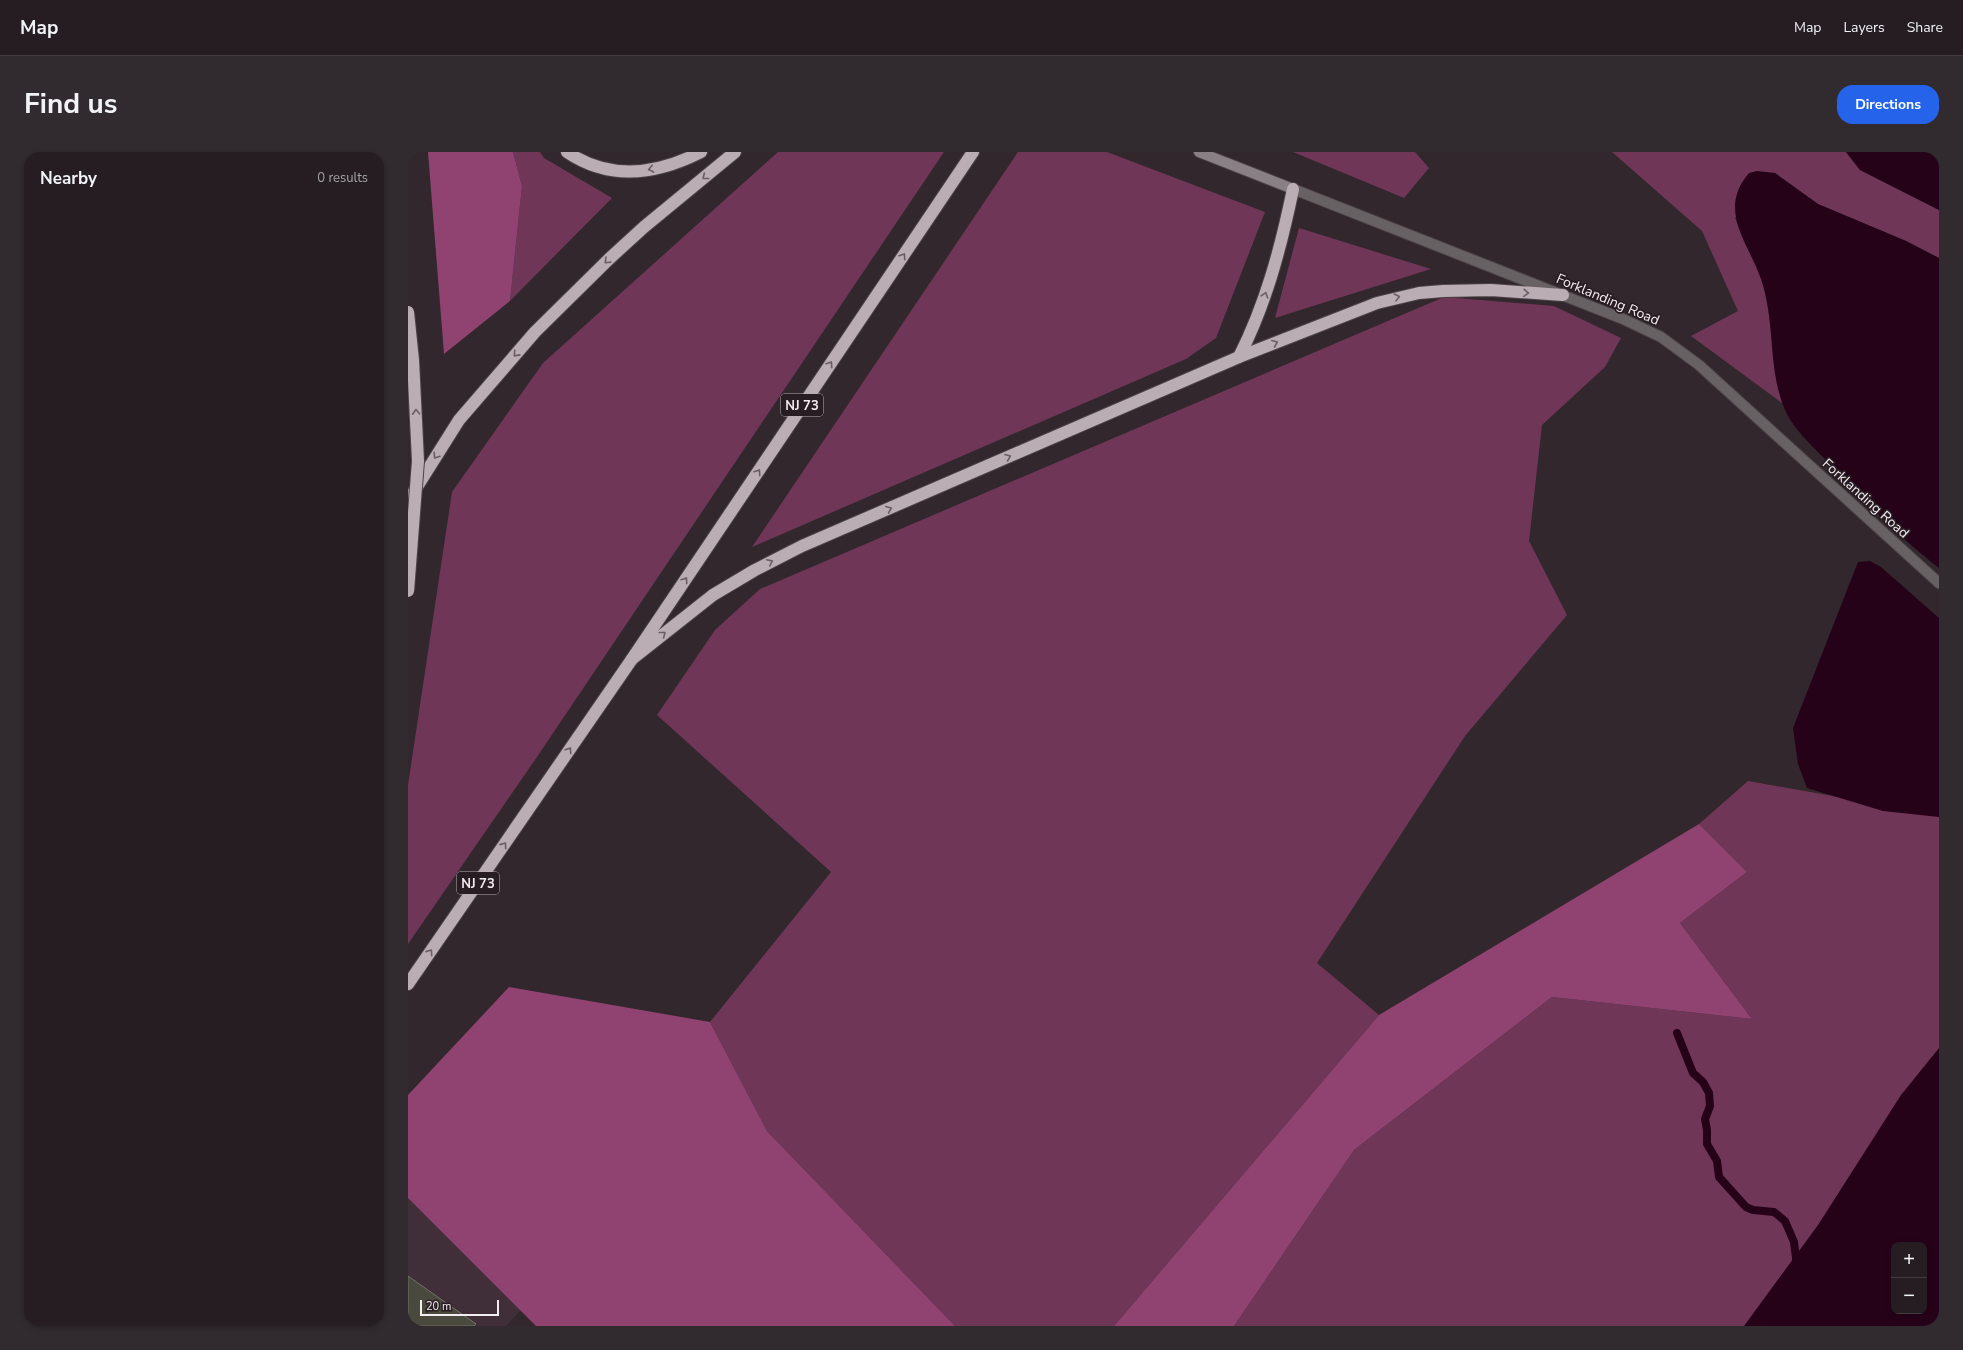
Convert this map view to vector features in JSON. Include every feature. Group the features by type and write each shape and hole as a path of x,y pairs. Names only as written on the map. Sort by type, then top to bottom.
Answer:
{"highway":[{"path":"567,152 579,160 596,167 630,172 665,167 701,152"},
{"path":"408,501 460,420 535,332 609,259 644,227 736,152"},
{"name":"NJ 73","path":"408,984 632,659 973,152"},
{"path":"1239,357 1251,334 1272,275 1284,231 1293,189"},
{"path":"632,659 713,595 733,582 778,558 1239,357 1376,303 1412,294 1443,291 1491,290 1563,295"},
{"path":"408,312 413,360 418,461 408,591"}],"street":[{"name":"Forklanding Road","path":"1199,152 1563,295 1642,328 1680,350 1939,583"}],"shaded area":[{"path":"428,152 513,152 522,186 510,301 444,354"},
{"path":"513,152 540,152 544,158 612,198 510,301 522,186"},
{"path":"778,152 944,152 539,754 408,944 408,785 452,492 543,363"},
{"path":"1018,152 1107,152 1265,212 1216,338 1186,359 752,547"},
{"path":"1293,152 1415,152 1429,168 1404,198"},
{"path":"1612,152 1846,152 1860,170 1939,210 1939,258 1906,241 1818,204 1775,173 1735,218 1753,257 1766,296 1776,373 1782,403 1691,336 1738,311 1702,231"},
{"path":"1846,152 1939,152 1939,210 1860,170"},
{"path":"1757,171 1775,173 1818,204 1906,241 1939,258 1939,568 1910,544 1870,506 1803,436 1796,428 1786,411 1782,402 1775,371 1765,294 1761,279 1738,226 1735,213 1736,200 1740,187 1749,173"},
{"path":"1299,228 1431,269 1275,318"},
{"path":"1444,297 1554,306 1621,338 1605,367 1542,425 1529,541 1567,615 1465,736 1317,963 1379,1015 1114,1326 955,1326 767,1131 710,1022 831,872 657,715 715,630 760,589"},
{"path":"1870,561 1881,567 1939,618 1939,817 1883,811 1807,788 1798,764 1793,728 1858,562"},
{"path":"1748,781 1939,815 1939,1326 1234,1326 1354,1150 1552,997 1752,1019 1680,923 1747,872 1699,824"},
{"path":"1699,824 1747,872 1680,923 1752,1019 1552,997 1354,1150 1234,1326 1114,1326 1379,1015"},
{"path":"509,987 710,1022 767,1131 955,1326 536,1326 408,1198 408,1095"},
{"path":"1939,1048 1939,1326 1744,1326 1818,1225 1901,1095"},
{"path":"408,1198 521,1310 506,1326 408,1326"}],"building":[{"path":"408,1276 476,1324 474,1326 408,1326"}],"waterway":[{"path":"1677,1033 1693,1073 1703,1082 1709,1093 1710,1106 1705,1119 1707,1144 1717,1161 1719,1177 1746,1207 1753,1210 1774,1212 1785,1221 1794,1242 1797,1266"}]}
